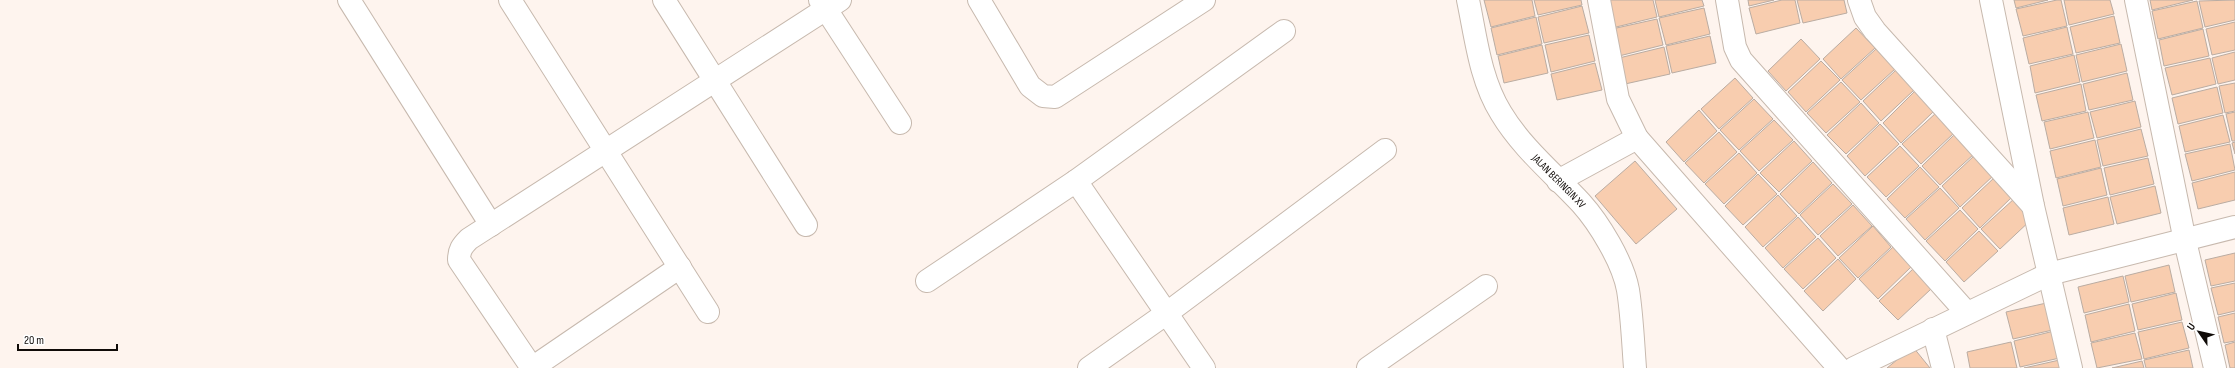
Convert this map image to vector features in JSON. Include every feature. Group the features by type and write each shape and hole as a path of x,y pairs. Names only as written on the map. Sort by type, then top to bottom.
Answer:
{"street":[{"path":"349,0 491,225"},
{"path":"510,0 708,312"},
{"path":"664,0 806,225"},
{"path":"979,0 1023,77 1037,92 1048,98 1055,97 1204,0"},
{"name":"JALAN BERINGIN XV","path":"1468,0 1485,79 1500,112 1525,146 1580,203 1595,221 1620,267 1627,288 1635,368"},
{"path":"1599,0 1618,99 1637,138 1839,368"},
{"path":"1727,0 1736,47 1741,60 1967,313"},
{"path":"1859,0 1865,17 1875,31 2033,206"},
{"path":"1991,0 2033,206 2071,368"},
{"path":"2136,0 2185,241 2215,368"},
{"path":"680,267 532,368 460,260 461,247 469,239 715,80 829,3 900,123"},
{"path":"927,281 1076,181 1284,31"},
{"path":"1558,181 1637,138"},
{"path":"1089,368 1167,313 1385,150"},
{"path":"1076,181 1204,368"},
{"path":"1854,368 2049,274 2185,241 2235,226"},
{"path":"1368,368 1486,286"},
{"path":"1933,330 1943,368"}],"building":[{"path":"1484,0 1532,0 1535,16 1491,27"},
{"path":"1534,0 1581,0 1582,5 1538,15"},
{"path":"1653,0 1657,17 1612,28 1606,1"},
{"path":"1655,0 1702,0 1704,6 1659,17"},
{"path":"1748,0 1774,0 1749,6"},
{"path":"1782,0 1795,0 1800,23 1756,34 1749,8"},
{"path":"1797,0 1844,0 1847,13 1803,23"},
{"path":"2014,0 2048,0 2016,8"},
{"path":"2061,0 2067,26 2023,36 2016,9"},
{"path":"2064,0 2110,0 2114,14 2069,25"},
{"path":"2150,0 2193,0 2152,10"},
{"path":"2235,0 2235,20 2205,27 2199,1"},
{"path":"2197,1 2203,28 2158,39 2152,11"},
{"path":"1582,6 1589,33 1544,43 1538,17"},
{"path":"1704,8 1710,34 1666,45 1659,18"},
{"path":"2114,16 2120,43 2076,53 2070,27"},
{"path":"1536,17 1542,44 1497,55 1491,28"},
{"path":"1657,19 1663,45 1619,56 1612,29"},
{"path":"2235,22 2235,50 2212,55 2206,29"},
{"path":"2067,27 2073,54 2029,64 2023,38"},
{"path":"1856,28 1875,48 1841,79 1823,59"},
{"path":"2203,29 2209,56 2164,66 2159,40"},
{"path":"1589,35 1595,61 1551,72 1545,45"},
{"path":"1710,36 1716,63 1672,73 1666,46"},
{"path":"1801,39 1820,59 1786,91 1768,71"},
{"path":"2121,44 2127,71 2082,82 2076,55"},
{"path":"1542,45 1548,73 1504,83 1498,56"},
{"path":"1664,47 1670,74 1625,84 1619,58"},
{"path":"1876,49 1895,69 1861,100 1842,80"},
{"path":"2235,52 2235,80 2218,84 2212,58"},
{"path":"2074,55 2080,82 2035,93 2030,66"},
{"path":"2210,58 2216,84 2172,95 2165,68"},
{"path":"1821,61 1840,80 1806,112 1788,92"},
{"path":"1595,63 1602,90 1557,100 1551,74"},
{"path":"1896,70 1914,90 1881,121 1863,101"},
{"path":"2127,73 2133,100 2089,110 2083,84"},
{"path":"1735,78 1753,98 1719,129 1701,109"},
{"path":"1841,82 1860,102 1826,133 1807,113"},
{"path":"2235,83 2235,111 2225,113 2219,86"},
{"path":"2081,84 2086,111 2042,121 2036,95"},
{"path":"2217,87 2223,113 2178,124 2172,98"},
{"path":"1915,91 1934,111 1901,143 1883,123"},
{"path":"1754,99 1773,119 1739,150 1720,130"},
{"path":"2135,101 2141,127 2097,138 2090,112"},
{"path":"1861,103 1879,123 1846,154 1827,135"},
{"path":"1699,110 1717,131 1684,162 1666,142"},
{"path":"2088,112 2094,138 2050,149 2044,122"},
{"path":"2235,112 2235,141 2232,141 2226,114"},
{"path":"1936,113 1954,133 1921,164 1902,144"},
{"path":"2223,115 2230,142 2185,152 2179,126"},
{"path":"1774,120 1793,140 1759,171 1740,151"},
{"path":"1880,124 1899,144 1865,176 1847,156"},
{"path":"2141,129 2148,156 2103,166 2097,140"},
{"path":"1719,132 1737,152 1704,183 1685,163"},
{"path":"1955,134 1974,154 1940,185 1922,166"},
{"path":"2095,140 2101,167 2056,178 2050,151"},
{"path":"1794,141 1812,161 1779,192 1760,173"},
{"path":"2235,142 2235,154 2232,143"},
{"path":"2230,144 2235,170 2192,181 2185,154"},
{"path":"1900,146 1919,166 1886,197 1867,177"},
{"path":"1739,153 1757,173 1724,204 1705,184"},
{"path":"1975,155 1994,175 1960,207 1942,186"},
{"path":"2148,158 2154,184 2110,195 2104,168"},
{"path":"1635,161 1677,209 1636,244 1595,196"},
{"path":"1813,162 1832,183 1799,214 1780,194"},
{"path":"1920,167 1939,187 1905,218 1887,199"},
{"path":"2101,168 2107,195 2063,206 2057,179"},
{"path":"2235,172 2235,200 2198,209 2192,183"},
{"path":"1758,174 1777,194 1743,225 1725,206"},
{"path":"1995,177 2013,196 1980,228 1962,208"},
{"path":"1833,184 1852,204 1818,235 1800,215"},
{"path":"2155,186 2161,213 2117,224 2110,197"},
{"path":"1940,188 1959,208 1925,240 1906,219"},
{"path":"1778,195 1797,216 1763,247 1745,227"},
{"path":"2108,197 2114,224 2069,235 2063,208"},
{"path":"2015,198 2033,218 2000,249 1981,229"},
{"path":"1853,205 1872,226 1838,256 1820,236"},
{"path":"1960,210 1978,229 1945,261 1926,241"},
{"path":"1798,217 1816,237 1783,268 1765,248"},
{"path":"1873,226 1891,247 1858,278 1839,258"},
{"path":"1979,231 1998,251 1964,282 1946,262"},
{"path":"1818,238 1836,258 1803,289 1784,269"},
{"path":"1893,247 1911,267 1878,299 1859,279"},
{"path":"2235,253 2235,281 2211,286 2205,260"},
{"path":"1838,259 1856,279 1823,311 1804,291"},
{"path":"2169,265 2175,292 2131,302 2125,276"},
{"path":"1913,269 1931,289 1898,320 1879,301"},
{"path":"2123,276 2129,302 2084,313 2078,287"},
{"path":"2235,283 2235,311 2218,315 2211,288"},
{"path":"2176,293 2182,320 2138,330 2132,304"},
{"path":"2051,302 2057,329 2013,339 2006,312"},
{"path":"2129,304 2135,331 2091,342 2085,315"},
{"path":"2235,313 2235,341 2224,343 2218,317"},
{"path":"2182,322 2189,348 2144,359 2138,332"},
{"path":"2058,330 2064,357 2020,367 2014,341"},
{"path":"2135,333 2142,359 2097,368 2091,343"},
{"path":"2011,342 2017,368 1970,368 1967,352"},
{"path":"2235,342 2235,368 2230,368 2225,345"},
{"path":"1913,347 1930,368 1887,368"},
{"path":"2189,350 2193,368 2146,368 2144,360"},
{"path":"2064,359 2066,368 2024,368"},
{"path":"2142,361 2144,368 2112,368"}]}
